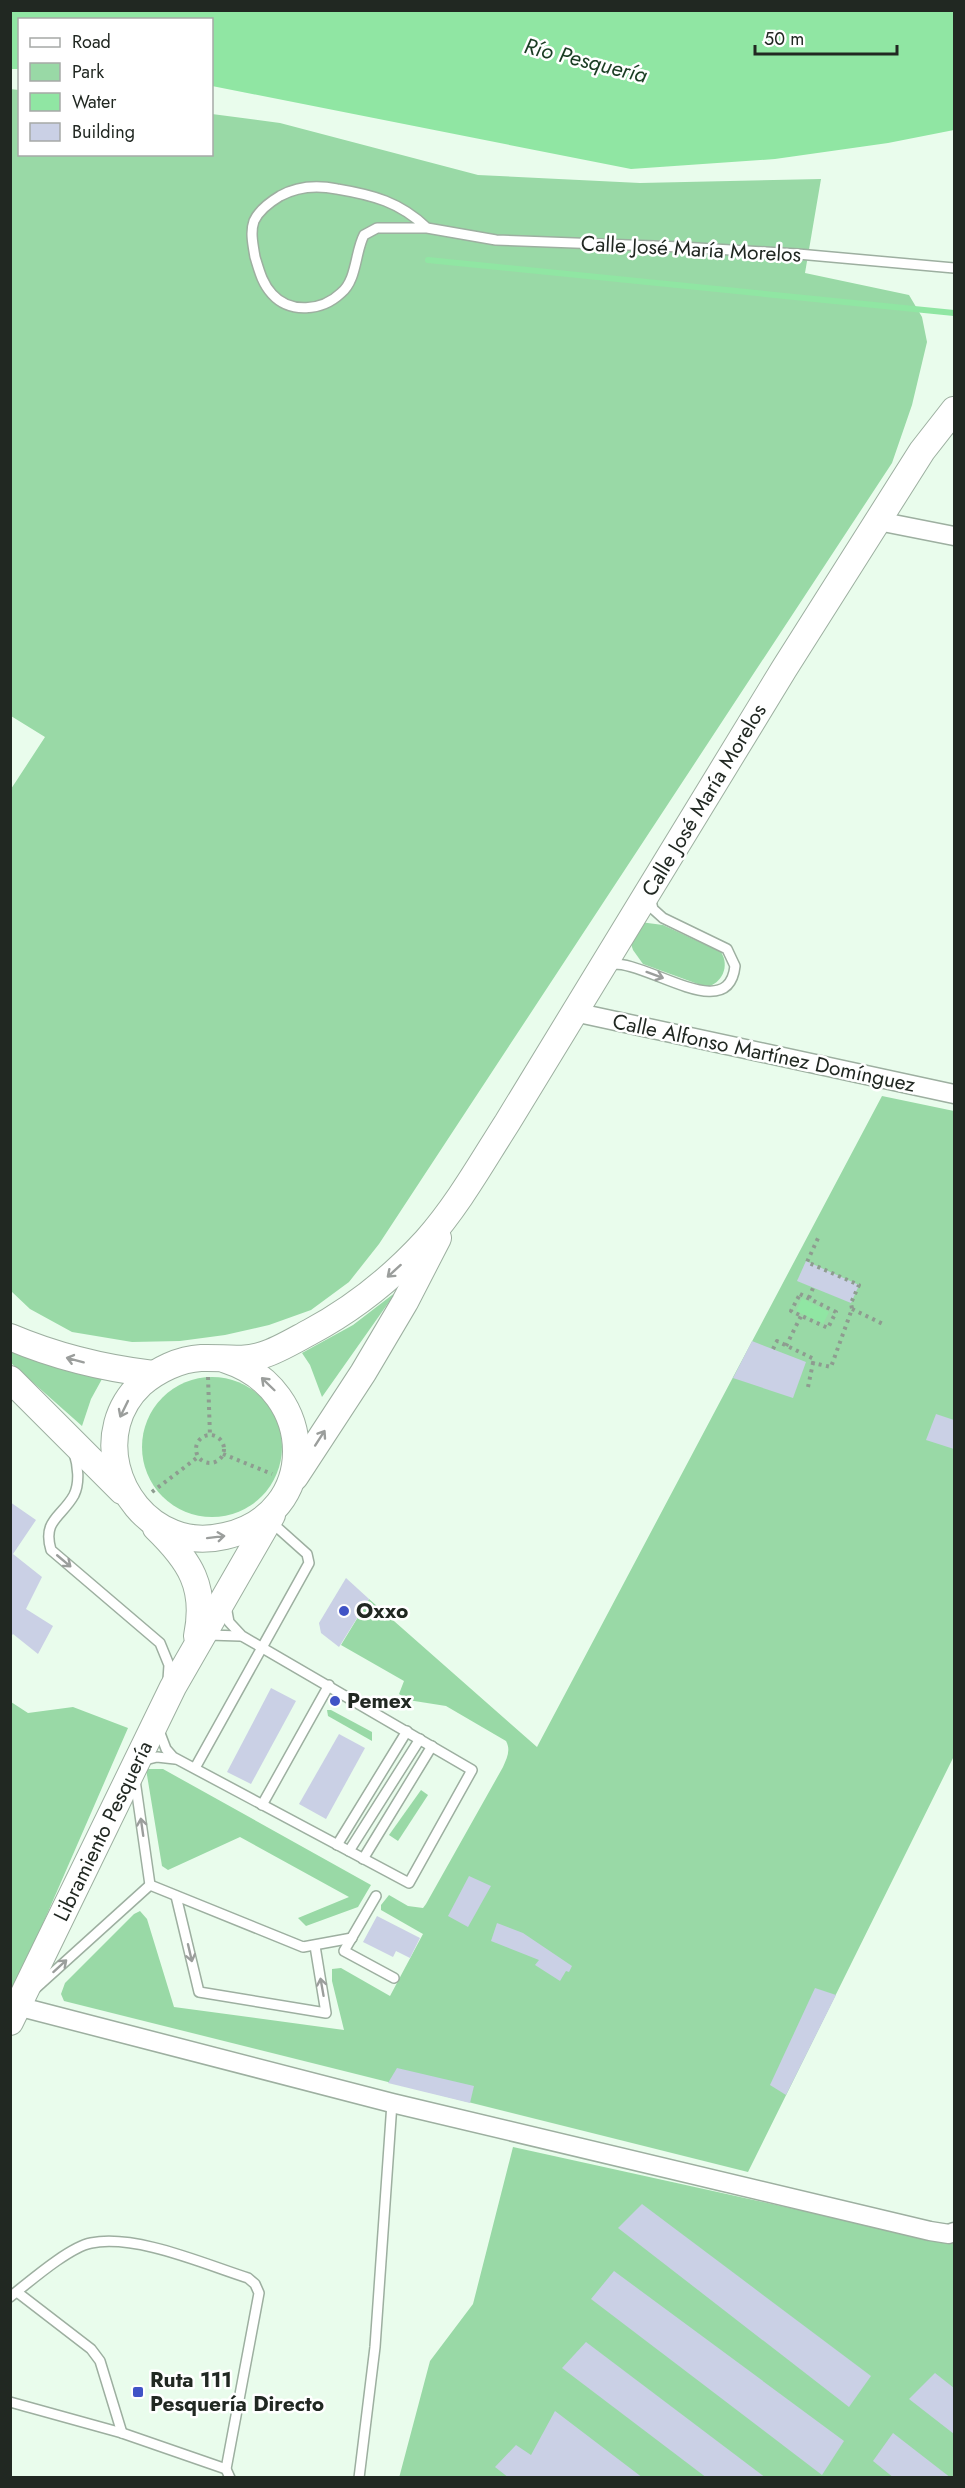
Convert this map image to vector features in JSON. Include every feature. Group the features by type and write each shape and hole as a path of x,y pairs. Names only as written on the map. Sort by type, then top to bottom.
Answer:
{"main road":[{"name":"Calle José María Morelos","path":"460,1196 878,521 922,452 954,410"},
{"path":"460,1196 405,1302 363,1373 270,1513 254,1525 236,1534 216,1539 196,1539 157,1526 135,1506 116,1467 116,1432 120,1415 128,1400 153,1374 175,1363 245,1360 265,1354 338,1317 378,1285 426,1241 460,1196"},
{"path":"10,1336 103,1368 153,1374"},
{"path":"194,1648 287,1488 296,1458 296,1444 290,1415 283,1402 265,1380 246,1368 216,1360"},
{"path":"10,1378 178,1549 193,1573 200,1608 194,1648"},
{"name":"Libramiento Pesquería","path":"14,2014 194,1648"}],"street":[{"path":"878,521 954,536"},
{"name":"Calle Alfonso Martínez Domínguez","path":"574,1012 954,1094"},
{"path":"14,2014 930,2231 949,2234 954,2232"}],"lane":[{"name":"Calle José María Morelos","path":"427,228 413,214 388,201 345,190 310,187 288,191 263,207 254,223 252,239 259,271 271,293 280,302 308,308 330,302 343,292 353,273 360,243 369,231 389,228 427,228 496,240 692,248 954,268"},
{"path":"600,969 612,964 626,964 707,993 722,990 730,984 735,966 728,949 657,914 651,903 650,889"},
{"path":"69,1437 77,1462 76,1484 73,1497 51,1524 48,1540 51,1550 160,1643 169,1665 160,1714 166,1749 177,1760"},
{"path":"195,1768 309,1563 307,1554 269,1520"},
{"path":"150,1885 134,1767 143,1761 157,1757 177,1760 195,1768 409,1883 472,1770 242,1636 233,1628 227,1616 229,1589"},
{"path":"194,1648 211,1634 242,1636"},
{"path":"262,1805 329,1685"},
{"path":"337,1845 407,1731"},
{"path":"349,1851 420,1739"},
{"path":"363,1859 432,1746"},
{"path":"150,1885 303,1947 352,1938"},
{"path":"14,2014 150,1885"},
{"path":"176,1896 199,1992 326,2013 315,1946"},
{"path":"376,1896 344,1951 394,1978"},
{"path":"358,2478 375,2347 392,2103"},
{"path":"10,2402 122,2433 228,2473 259,2293 255,2284 248,2278 133,2242 90,2243 59,2259 14,2295 91,2349 100,2361 122,2433"}],"path":[{"path":"805,1366 831,1367 859,1285 807,1262 819,1236"},
{"path":"808,1298 813,1288"},
{"path":"800,1294 808,1298 836,1312 828,1328 791,1311 800,1294"},
{"path":"852,1309 885,1325"},
{"path":"786,1346 801,1316"},
{"path":"773,1349 777,1341 814,1359 808,1387"},
{"path":"210,1436 216,1360"},
{"path":"210,1436 221,1442 223,1454 213,1462 204,1462 198,1457 197,1444 202,1438 210,1436"},
{"path":"223,1454 287,1488"},
{"path":"135,1506 198,1457"}],"green space":[{"path":"10,89 18,90 18,156 213,156 213,114 280,123 478,175 640,183 821,179 805,273 909,295 922,317 927,342 912,405 892,463 379,1244 349,1282 311,1310 269,1325 225,1335 180,1341 132,1342 72,1332 30,1309 11,1291 11,789 45,737 11,716"},
{"path":"640,922 663,925 721,952 725,963 723,974 716,982 706,987 643,964 633,950 630,941"},
{"path":"882,1096 954,1111 954,1756 748,2172 64,2001 61,1994 65,1983 134,1914 140,1911 147,1919 174,2007 344,2030 332,1981 332,1969 341,1968 390,1996 423,1934 381,1910 381,1905 389,1895 408,1906 423,1908 503,1767 508,1748 506,1741 446,1706 408,1700 399,1694 404,1681 341,1645 369,1599 537,1747"},
{"path":"396,1292 322,1397 310,1365 302,1353 353,1325"},
{"path":"11,1348 102,1379 91,1399 82,1426 11,1363"},
{"path":"212,1377 239,1382 261,1398 277,1420 282,1447 277,1474 261,1496 239,1512 212,1517 185,1512 163,1496 147,1474 142,1447 147,1420 163,1398 185,1382"},
{"path":"11,1702 28,1713 73,1707 128,1728 11,1997"},
{"path":"327,1710 372,1732 372,1741 328,1716"},
{"path":"146,1769 163,1769 371,1885 358,1907 306,1926 298,1918 349,1897 240,1837 168,1870 162,1866"},
{"path":"421,1790 428,1795 398,1841 389,1835"},
{"path":"513,2147 954,2244 954,2477 399,2478 430,2361 473,2304"}],"water":[{"name":"Río Pesquería","path":"11,10 954,11 954,130 888,143 775,159 631,169 213,86 213,18 18,18 18,69 11,69"},
{"path":"802,1298 829,1312 823,1324 796,1311"}],"building":[{"path":"806,1261 859,1285 851,1303 797,1281"},
{"path":"752,1341 806,1362 793,1398 733,1378"},
{"path":"936,1414 954,1420 954,1449 926,1440"},
{"path":"10,1502 36,1520 13,1554 42,1577 26,1609 53,1626 38,1654 13,1634 10,1638"},
{"name":"Oxxo","path":"346,1578 369,1599 339,1647 321,1633 319,1623"},
{"path":"271,1688 296,1701 251,1784 227,1772"},
{"path":"339,1734 365,1748 326,1819 299,1804"},
{"path":"469,1876 491,1886 468,1927 448,1916"},
{"path":"377,1916 420,1938 410,1958 396,1951 393,1957 363,1942"},
{"path":"497,1923 523,1933 572,1966 569,1972 566,1971 560,1981 535,1965 539,1960 491,1941"},
{"path":"815,1988 836,1995 786,2095 770,2085"},
{"path":"397,2068 474,2086 470,2103 388,2083"},
{"path":"642,2204 871,2376 849,2407 618,2228"},
{"path":"614,2271 844,2441 822,2475 591,2299"},
{"path":"586,2342 766,2478 707,2478 562,2368"},
{"path":"935,2373 954,2388 954,2434 909,2399"},
{"path":"555,2411 643,2478 509,2478 495,2467 516,2445 531,2455"},
{"path":"893,2433 951,2478 894,2478 873,2461"}],"waterway":[{"path":"428,260 954,313"}],"place":[{"name":"Oxxo","path":"344,1611"},
{"name":"Pemex","path":"335,1701"},
{"name":"Ruta 111 Pesquería Directo","path":"138,2392"}]}
